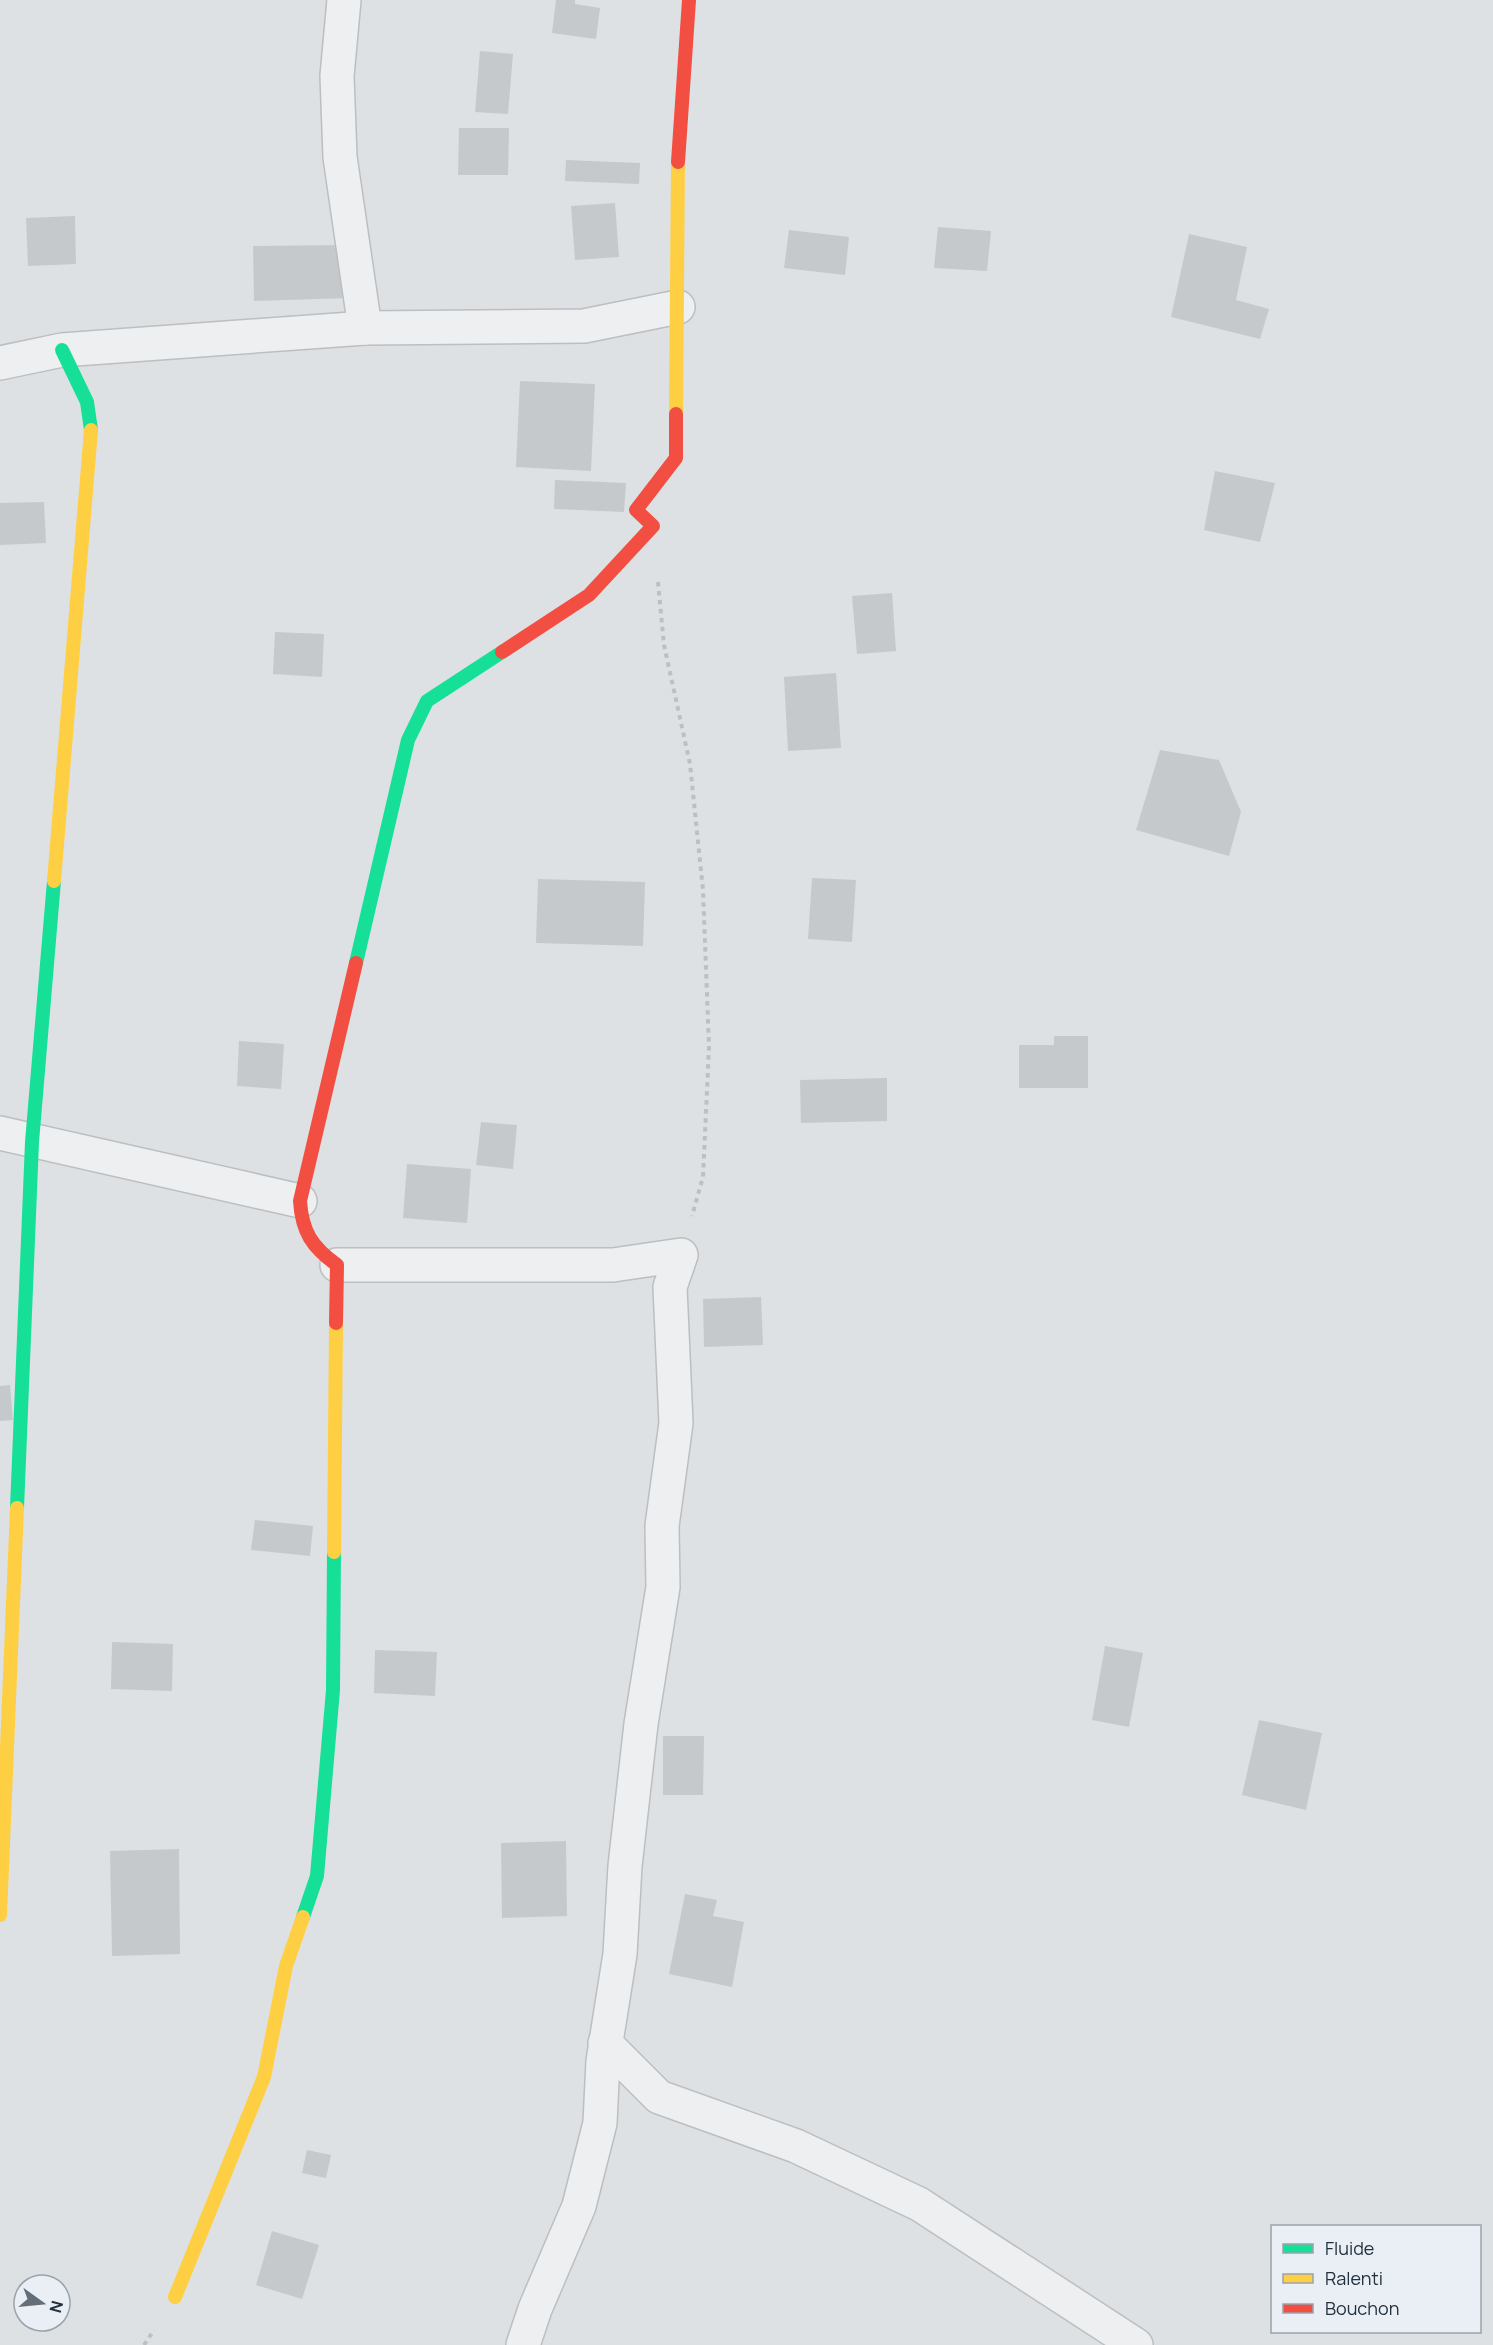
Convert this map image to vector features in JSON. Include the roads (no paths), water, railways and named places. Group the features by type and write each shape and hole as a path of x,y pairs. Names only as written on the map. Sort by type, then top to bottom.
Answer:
{"street":[{"path":"344,0 337,76 340,157 364,328"},
{"path":"523,2345 535,2309 579,2206 600,2123 605,2043 620,1954 625,1866 641,1724 663,1587 662,1526 676,1423 670,1287 681,1256 613,1265 337,1265 310,1246 302,1226 300,1201 408,740 428,701 589,595 653,526 636,510 676,458 677,177 689,0"},
{"path":"0,363 62,350 364,328 584,326 678,307"},
{"path":"0,1915 32,1142 92,439 87,402 62,350"},
{"path":"0,1133 300,1201"},
{"path":"175,2297 264,2077 286,1966 317,1876 333,1690 337,1265"},
{"path":"605,2043 659,2097 796,2146 919,2204 1136,2345"}]}
